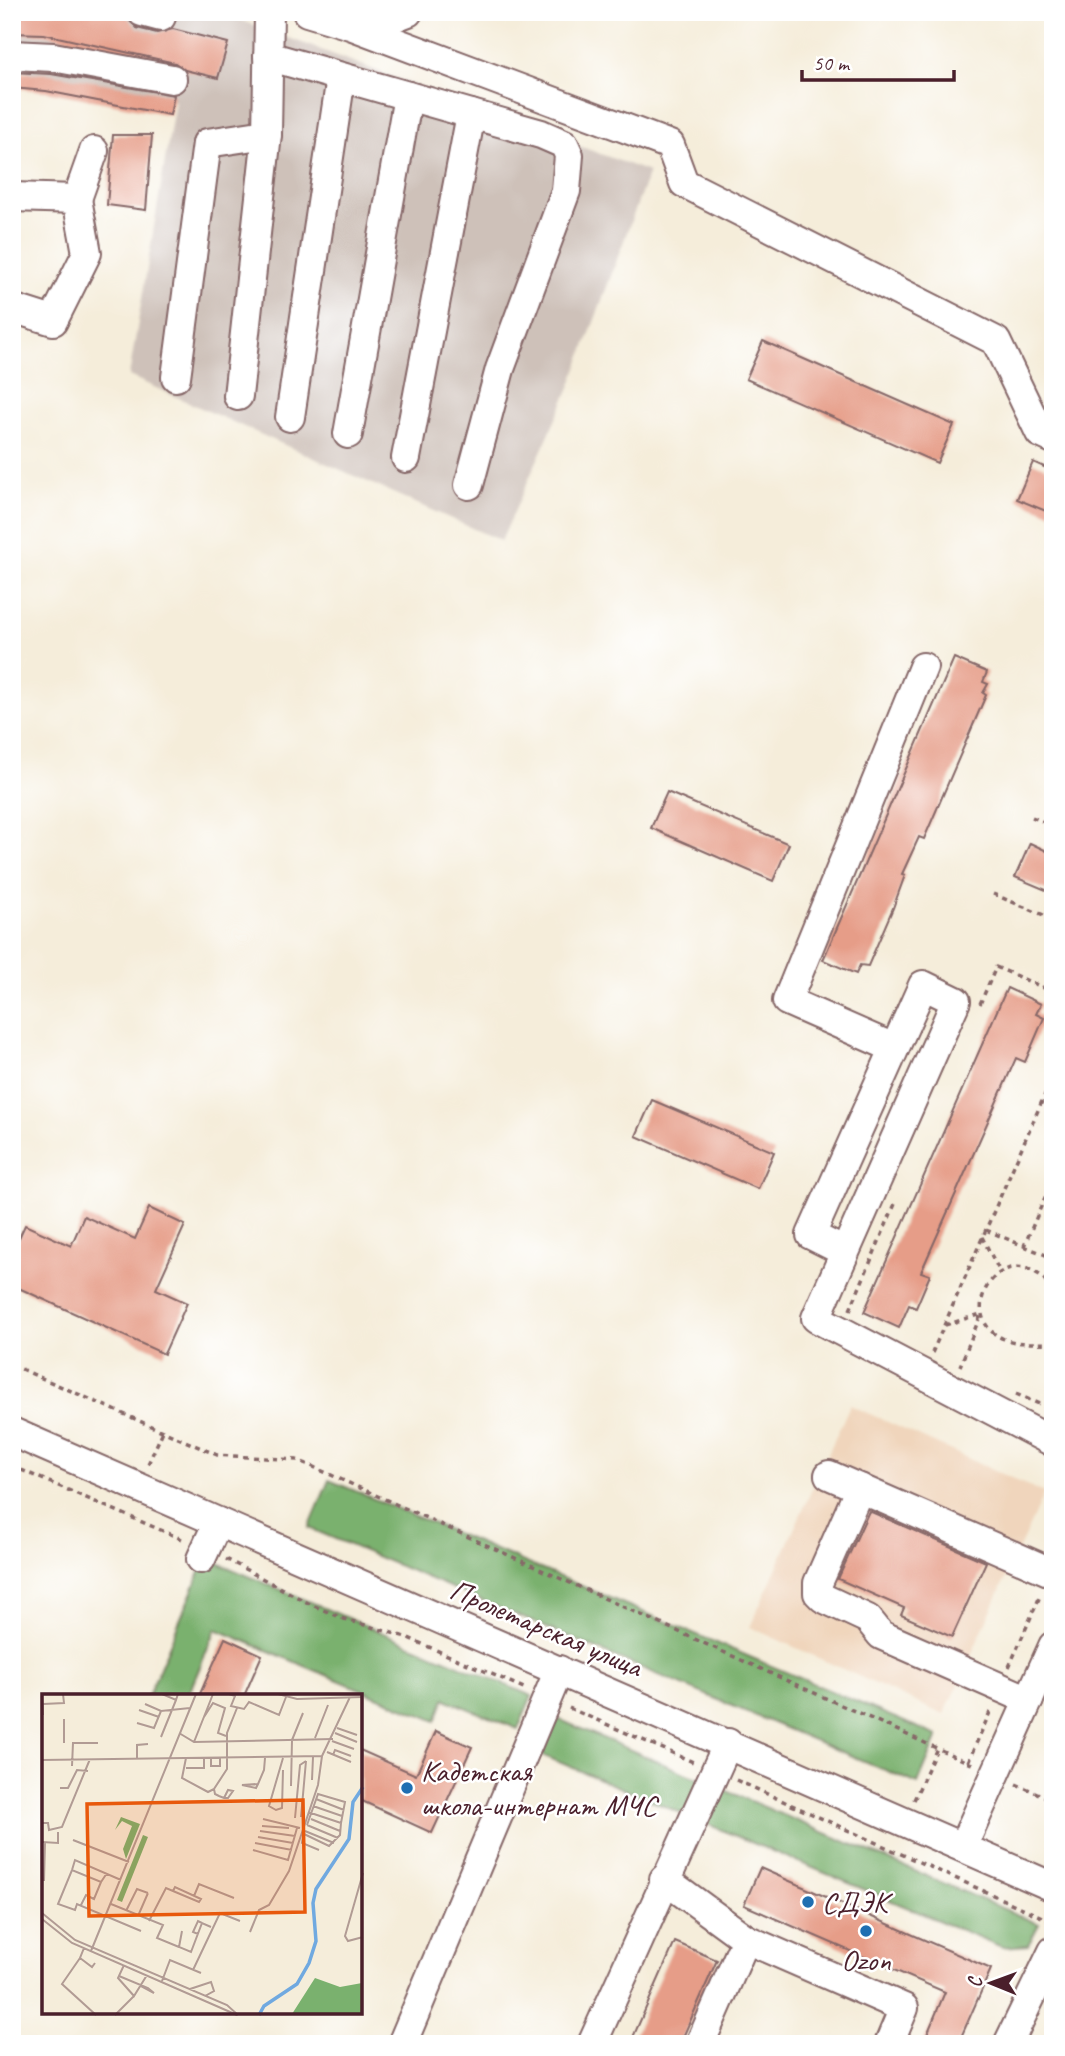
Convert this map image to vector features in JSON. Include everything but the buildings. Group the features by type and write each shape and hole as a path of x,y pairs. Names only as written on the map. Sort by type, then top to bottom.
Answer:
{"street":[{"path":"238,396 267,134 269,12"},
{"path":"307,12 363,30 670,145 684,183 996,341 1040,433 1053,439"},
{"path":"369,12 390,19 408,12"},
{"path":"12,55 53,57 172,79"},
{"path":"268,56 541,134 564,144 569,155 566,191 500,369 469,485"},
{"path":"290,417 341,77"},
{"path":"348,434 408,96"},
{"path":"406,458 471,114"},
{"path":"177,377 207,143 267,134"},
{"path":"12,308 53,321 87,253 77,199 94,151"},
{"path":"12,197 77,199"},
{"path":"894,1048 787,1001 923,667"},
{"path":"845,1252 811,1235 923,985 956,1001 816,1318 1053,1442"},
{"name":"Пролетарская улица","path":"12,1432 1053,1887"},
{"path":"830,1475 1053,1573"},
{"path":"860,1488 818,1583 818,1593 822,1598 868,1619 881,1635 1029,1700"},
{"path":"201,1559 218,1521"},
{"path":"963,1846 1053,1646"},
{"path":"402,2044 559,1670"},
{"path":"592,2044 664,1879 728,1743"},
{"path":"664,1879 746,1939 904,2008 889,2044"},
{"path":"700,2044 746,1939"},
{"path":"1008,2044 1053,1951"}],"path":[{"path":"1032,817 1053,826"},
{"path":"993,894 1053,919"},
{"path":"980,1005 996,967 1053,992"},
{"path":"931,1356 1053,1076"},
{"path":"1024,1246 1053,1179"},
{"path":"850,1310 898,1196"},
{"path":"985,1230 1053,1258"},
{"path":"982,1237 1000,1272"},
{"path":"959,1368 981,1314 981,1296 989,1280 1000,1272 1022,1267 1039,1274 1053,1290"},
{"path":"944,1325 981,1314"},
{"path":"981,1314 990,1330 1006,1340 1053,1344"},
{"path":"12,1365 217,1455 297,1460 309,1465 1053,1800"}],"shaded area":[{"path":"12,12 219,12 649,172 571,385 501,541 129,376 175,101 12,69"},
{"path":"850,1405 1044,1493 944,1715 750,1627"}],"green space":[{"path":"329,1480 938,1736 918,1784 309,1528"},
{"path":"206,1558 532,1696 518,1729 445,1699 436,1721 216,1629 188,1694 149,1694"},
{"path":"558,1719 1039,1924 1028,1945 1002,1947 542,1755"}],"place":[{"name":"Кадетская школа-интернат МЧС","path":"407,1788"},
{"name":"СДЭК","path":"808,1902"},
{"name":"Ozon","path":"866,1931"}]}
